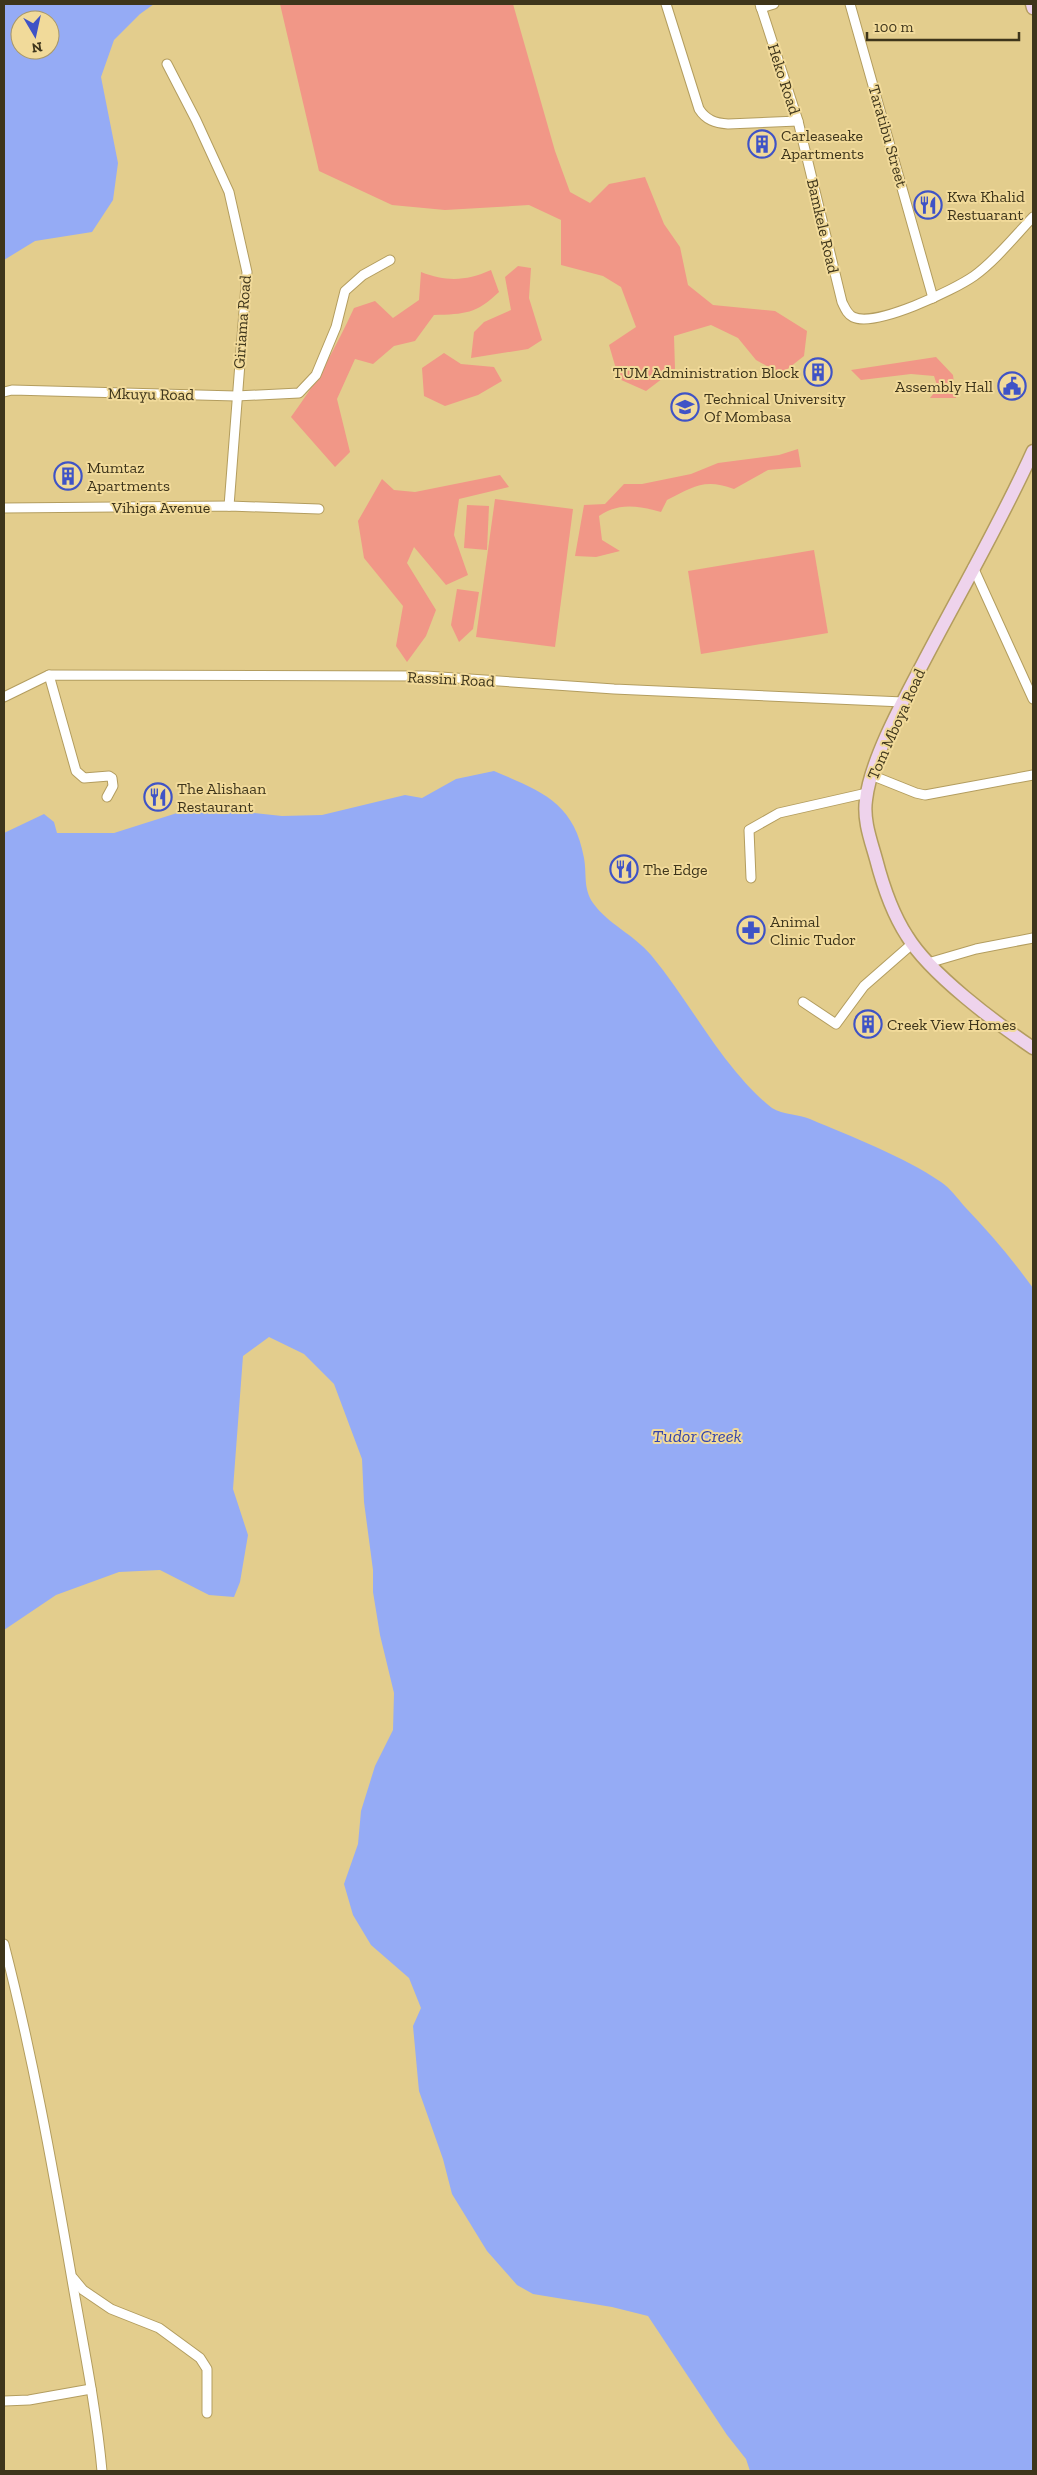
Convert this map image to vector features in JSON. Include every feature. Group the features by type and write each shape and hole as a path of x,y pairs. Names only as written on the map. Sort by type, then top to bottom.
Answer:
{"main road":[{"path":"1032,4 1033,8"},
{"name":"Tom Mboya Road","path":"1033,451 903,702 871,775 867,793 867,828 880,874 892,909 912,944 928,963 961,993 1033,1048"}],"street":[{"name":"Heko Road","path":"666,4 699,109 703,115 718,123 728,124 798,121 760,6"},
{"path":"760,6 774,4"},
{"name":"Taratibu Street","path":"850,4 933,298"},
{"name":"Giriama Road","path":"167,64 230,192 247,272 229,506"},
{"name":"Bamkele Road","path":"798,121 842,302 848,313 855,318 863,319 915,307 933,298"},
{"path":"933,298 975,275 1033,217"},
{"name":"Mkuyu Road","path":"4,392 12,390 236,396 299,393 316,374 336,327 345,291 363,275 390,260"},
{"name":"Vihiga Avenue","path":"4,505 229,506 319,509"},
{"path":"973,567 1033,700"},
{"path":"49,675 76,771 84,778 109,776 112,778 113,786 107,797"},
{"name":"Rassini Road","path":"4,697 49,675 426,676 614,689 903,702"},
{"path":"871,775 916,794 925,795 1033,774"},
{"path":"751,878 749,830 779,813 867,793"},
{"path":"928,963 976,948 1033,938"},
{"path":"803,1002 836,1024 864,986 912,944"},
{"path":"4,1944 42,2109 91,2389 102,2471"},
{"path":"71,2276 84,2290 111,2309 159,2328 200,2358 207,2369 208,2413"},
{"path":"4,2401 29,2400 91,2389"}],"shaded area":[{"path":"280,4 513,4 555,151 570,192 590,203 609,184 645,177 664,224 680,247 688,285 713,305 775,311 807,331 804,356 781,374 756,360 738,338 711,325 674,336 675,369 646,391 619,379 609,345 636,327 621,287 603,276 561,265 561,220 529,205 445,210 392,205 319,171"},
{"path":"518,266 531,268 529,298 542,340 528,349 471,358 474,332 484,322 511,310 505,277"},
{"path":"491,270 499,292 484,305 462,313 434,315 415,341 394,346 373,364 355,359 337,399 350,452 335,467 291,417 326,364 354,308 375,301 393,318 419,300 421,272 448,279 456,279 482,274"},
{"path":"444,353 461,364 494,367 502,381 478,395 445,406 424,396 422,368"},
{"path":"936,357 953,375 956,398 930,398 938,388 934,376 911,374 861,380 851,370"},
{"path":"798,449 801,467 768,470 734,489 715,484 706,484 692,488 667,500 661,512 645,508 622,507 607,512 599,516 602,540 620,551 596,557 575,556 584,505 605,504 624,484 642,484 691,474 718,463 779,455"},
{"path":"500,475 509,487 459,499 454,535 468,575 446,585 414,547 407,563 436,610 426,636 407,662 396,646 403,606 364,558 358,521 382,479 394,490 415,492"},
{"path":"495,499 573,509 555,647 476,637"},
{"path":"467,505 489,506 487,550 464,548"},
{"path":"814,550 828,633 701,654 688,571"},
{"path":"457,589 479,592 473,629 459,642 451,625"}],"water":[{"path":"4,4 154,4 140,14 114,40 101,77 118,163 113,200 92,232 35,241 4,260"},
{"name":"Tudor Creek","path":"494,771 540,793 564,811 579,839 584,858 588,892 593,903 606,917 651,955 725,1058 758,1096 776,1110 806,1117 860,1140 894,1155 941,1182 951,1190 992,1236 1033,1288 1033,2471 750,2471 746,2459 727,2435 648,2316 612,2307 533,2294 517,2285 487,2251 452,2194 443,2159 419,2091 413,2026 421,2008 409,1978 371,1945 353,1915 344,1884 358,1844 361,1811 375,1766 393,1730 394,1693 380,1635 373,1592 373,1570 364,1502 362,1459 334,1384 304,1354 269,1337 243,1356 233,1489 248,1535 240,1582 234,1597 209,1595 160,1570 119,1572 56,1595 4,1630 4,833 44,814 54,822 57,833 114,833 196,807 282,816 322,815 405,795 422,798 456,779"}],"place":[{"name":"Carleaseake Apartments","path":"762,144"},
{"name":"Kwa Khalid Restuarant","path":"928,205"},
{"name":"TUM Administration Block","path":"818,372"},
{"name":"Assembly Hall","path":"1012,386"},
{"name":"Technical University Of Mombasa","path":"685,407"},
{"name":"Mumtaz Apartments","path":"68,476"},
{"name":"The Alishaan Restaurant","path":"158,797"},
{"name":"The Edge","path":"624,869"},
{"name":"Animal Clinic Tudor","path":"751,930"},
{"name":"Creek View Homes","path":"868,1024"}]}
